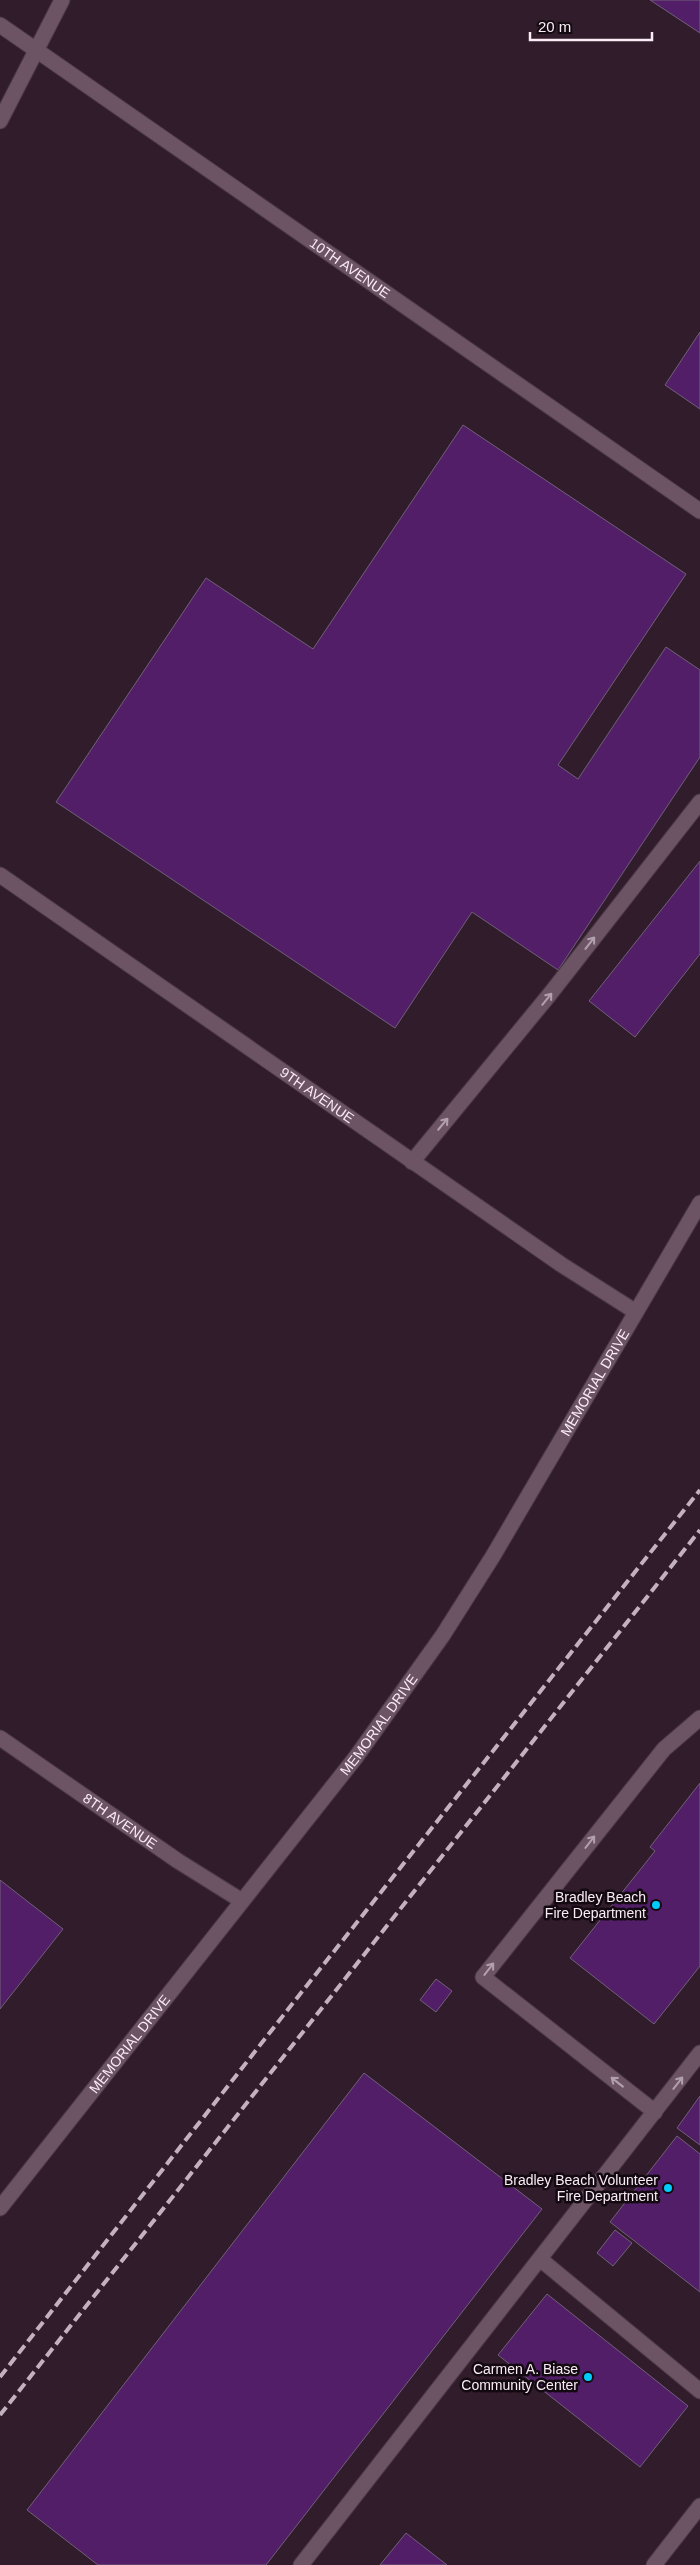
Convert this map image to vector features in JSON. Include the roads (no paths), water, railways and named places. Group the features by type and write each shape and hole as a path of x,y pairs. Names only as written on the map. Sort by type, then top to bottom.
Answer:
{"street":[{"path":"0,121 62,0"},
{"name":"10TH AVENUE","path":"0,25 700,511"},
{"path":"412,1162 550,994 700,802"},
{"name":"9TH AVENUE","path":"0,875 412,1162 562,1265 636,1312"},
{"name":"MEMORIAL DRIVE","path":"0,2208 356,1757 443,1635 494,1556 700,1203"},
{"path":"655,2112 483,1977 664,1748 700,1718"},
{"name":"8TH AVENUE","path":"0,1738 178,1861 242,1901"},
{"path":"301,2565 700,2053"},
{"path":"540,2259 700,2390"},
{"path":"654,2565 700,2506"}],"railway":[{"path":"0,2377 293,2003 700,1490"},
{"path":"0,2415 700,1530"}],"place":[{"name":"Bradley Beach Fire Department","path":"656,1905"},
{"name":"Bradley Beach Volunteer Fire Department","path":"668,2188"},
{"name":"Carmen A. Biase Community Center","path":"588,2377"}]}
